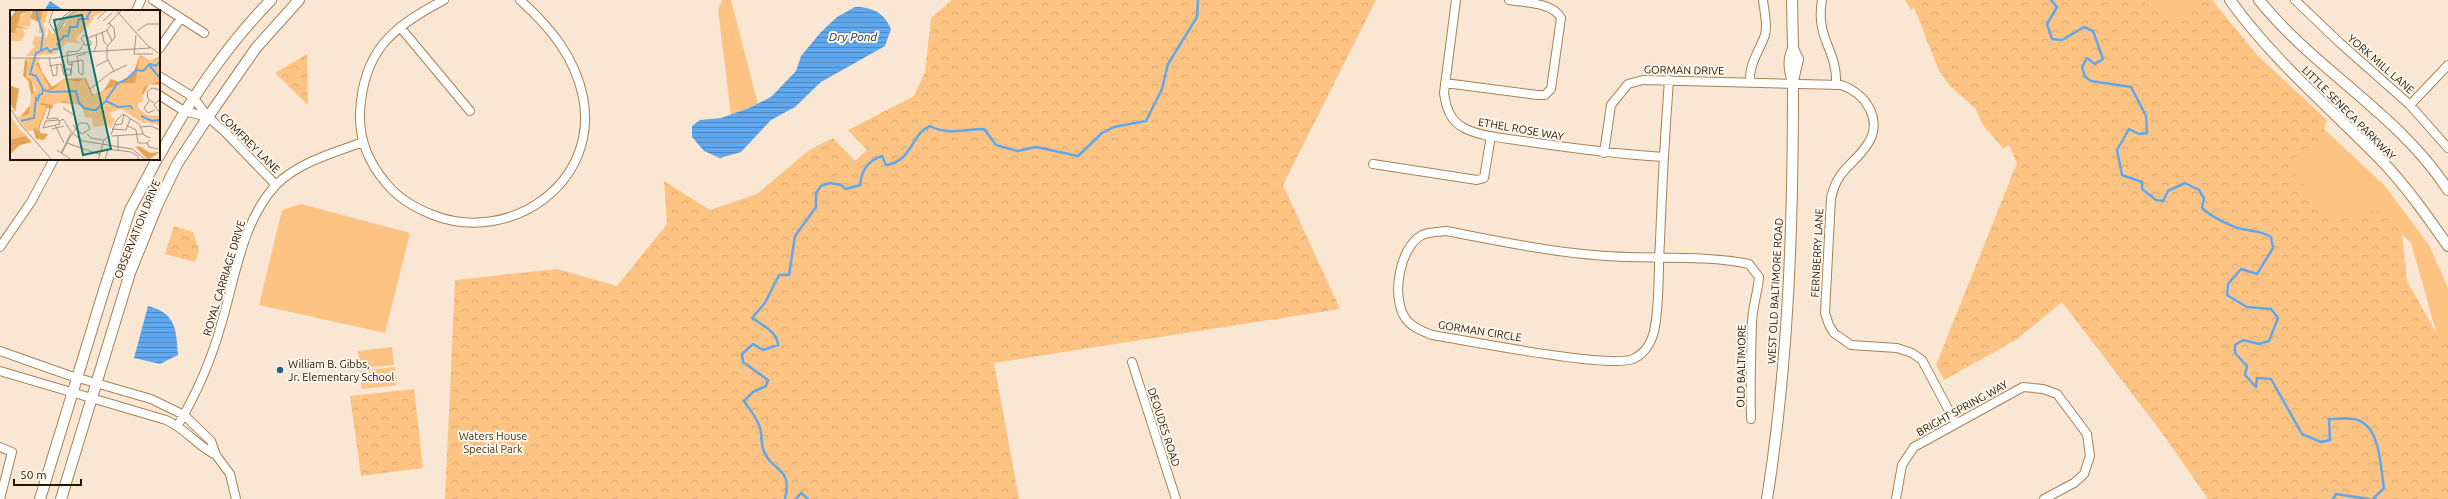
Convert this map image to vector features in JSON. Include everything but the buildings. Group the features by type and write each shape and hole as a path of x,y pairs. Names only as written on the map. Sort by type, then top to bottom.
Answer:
{"street":[{"path":"136,10 141,0"},
{"path":"153,0 204,33"},
{"path":"160,154 193,97 251,20 271,0"},
{"name":"OBSERVATION DRIVE","path":"61,499 130,273 157,206 177,164 256,48 299,0"},
{"path":"444,0 400,27 384,42 370,63 362,88 360,115 363,142 370,159 388,186 400,198 437,217 454,221 500,221 522,212 552,195 574,167 585,130 583,98 574,66 560,43 542,20 520,0"},
{"name":"ETHEL ROSE WAY","path":"1456,0 1444,93 1446,107 1453,120 1463,128 1491,136 1604,153 1663,157"},
{"path":"1445,83 1537,95 1545,95 1550,89 1561,18 1557,11 1550,8 1509,0"},
{"path":"1750,82 1749,71 1752,60 1765,34 1766,24 1762,0"},
{"name":"WEST OLD BALTIMORE ROAD","path":"1767,499 1776,437 1791,261 1793,83 1798,59 1793,49 1792,0"},
{"path":"1822,0 1819,15 1821,30 1833,57 1837,71 1836,85"},
{"name":"LITTLE SENECA PARKWAY","path":"2230,0 2245,21 2296,78 2382,161 2445,235 2448,246"},
{"name":"LITTLE SENECA PARKWAY","path":"2259,0 2291,36 2404,134 2448,190"},
{"name":"YORK MILL LANE","path":"2295,0 2340,43 2410,105 2448,148"},
{"path":"160,48 181,18"},
{"path":"400,27 470,111"},
{"path":"2410,105 2448,65"},
{"path":"160,77 193,97"},
{"name":"GORMAN DRIVE","path":"1604,153 1611,105 1619,93 1628,84 1643,80 1793,83"},
{"name":"GORMAN CIRCLE","path":"1659,258 1594,256 1544,249 1446,231 1436,232 1422,235 1412,243 1404,257 1399,289 1399,302 1404,317 1417,328 1432,335 1576,358 1614,361 1631,360 1643,354 1651,340 1655,326 1659,258 1663,157 1669,80"},
{"name":"FERNBERRY LANE","path":"1793,83 1836,85 1853,88 1868,103 1874,123 1867,145 1846,166 1834,182 1830,198 1825,313 1834,333 1851,345 1897,348 1912,353 1922,360 1956,424"},
{"path":"160,96 184,111 208,117"},
{"name":"COMFREY LANE","path":"193,97 208,117 225,132 276,185"},
{"path":"1373,164 1477,180 1484,178 1491,136"},
{"name":"ROYAL CARRIAGE DRIVE","path":"178,425 208,365 245,241 255,216 276,185 292,172 311,162 363,142"},
{"path":"0,247 31,202 53,160"},
{"name":"OBSERVATION DRIVE","path":"40,499 76,378 130,210 156,160"},
{"name":"OLD BALTIMORE","path":"1659,258 1749,264 1759,277 1752,322 1753,338 1749,368 1751,419"},
{"path":"0,351 76,378 151,399 184,415 211,441 216,454 230,474 236,499"},
{"name":"DEOUDES ROAD","path":"1132,362 1176,499"},
{"path":"0,372 178,425 206,450 216,454"},
{"name":"BRIGHT SPRING WAY","path":"1896,499 1902,464 1914,447 2022,387 2043,389 2057,394 2087,434 2090,456 2084,474 2044,499"},
{"path":"0,447 12,452 0,499"}],"green space":[{"path":"722,0 731,0 758,104 731,115 718,10"},
{"name":"Waters House Special Park","path":"952,0 1376,0 1283,185 1340,309 994,363 1019,499 445,499 455,280 557,269 617,286 667,224 664,181 710,210 757,194 809,150 833,138 855,161 867,150 848,130 914,96 925,72 931,18"},
{"path":"1905,0 2137,0 2177,18 2204,0 2212,0 2258,56 2327,120 2319,144 2286,163 2331,219 2379,210 2401,226 2407,281 2442,343 2448,341 2448,499 2208,499 2162,433 2062,302 2017,339 1944,380 1936,365 2017,163 2009,145 2003,148 1982,124 1976,109 1950,86 1939,71 1914,7 1911,10"},
{"path":"2139,0 2203,0 2213,15 2210,23 2152,13"},
{"path":"307,54 308,105 275,73"},
{"path":"2323,128 2385,186 2429,245 2448,288 2448,374 2411,243 2383,218 2317,225 2272,168"},
{"path":"301,204 410,233 385,333 259,305 282,210"},
{"path":"174,226 193,232 199,251 195,262 165,254"},
{"path":"392,347 394,365 360,368 358,351"},
{"path":"395,367 397,385 362,389 360,371"},
{"path":"414,389 423,468 361,476 350,396"}],"water":[{"path":"50,1 64,10 45,10"},
{"name":"Dry Pond","path":"855,7 867,8 877,12 885,19 891,29 885,46 821,82 795,107 771,120 741,152 720,158 704,151 692,137 692,126 700,120 721,118 749,108 771,97 796,71 801,56 821,32 837,17"},
{"path":"148,306 164,313 173,323 175,330 178,355 160,364 134,358"}],"waterway":[{"path":"785,499 787,488 784,475 767,457 762,447 759,425 744,401 753,392 766,386 768,380 743,362 742,354 753,344 763,350 778,345 772,332 752,318 765,303 779,275 789,275 795,236 816,207 816,193 821,186 830,183 841,185 846,189 860,185 862,175 869,163 882,156 886,165 895,163 901,159 919,135 930,126 944,131 984,129 996,145 1018,151 1036,147 1078,156 1102,133 1114,127 1146,121 1162,89 1168,64 1197,17 1198,0"},
{"path":"2051,0 2057,7 2047,24 2052,39 2062,40 2084,27 2093,31 2103,59 2095,64 2087,58 2082,67 2085,77 2091,81 2131,87 2146,116 2147,133 2139,134 2129,129 2117,150 2122,175 2142,182 2142,189 2156,200 2163,201 2168,191 2185,183 2199,190 2204,198 2202,208 2211,215 2236,227 2262,233 2271,237 2273,248 2257,274 2241,269 2228,284 2227,295 2247,307 2271,309 2278,318 2269,341 2259,344 2243,340 2235,345 2235,353 2247,366 2245,375 2256,387 2257,378 2271,379 2302,434 2321,442 2330,440 2329,419 2354,419 2363,422 2370,429 2378,447 2384,488 2373,499"},
{"path":"796,499 801,493 808,499"},
{"path":"2333,499 2336,494 2369,499"}],"place":[{"name":"William B. Gibbs, Jr. Elementary School","path":"280,370"}]}
